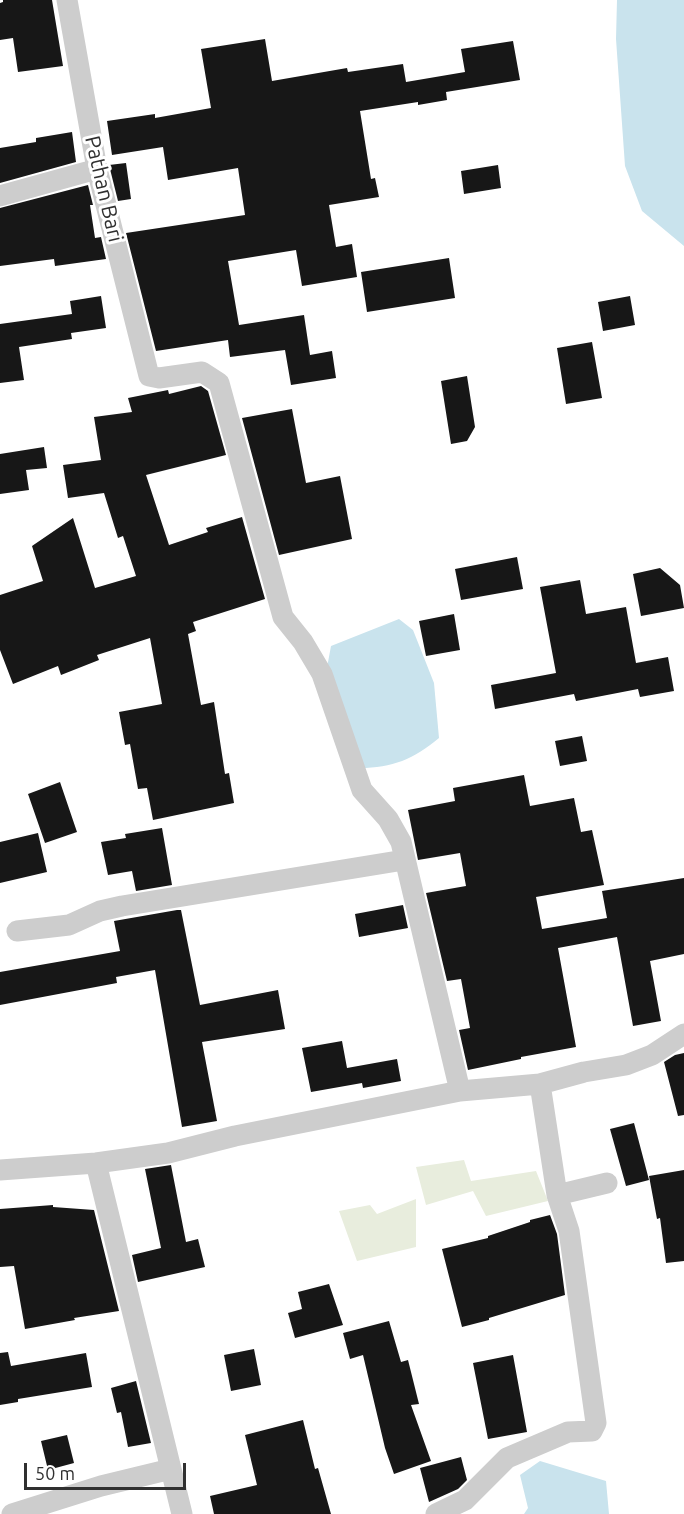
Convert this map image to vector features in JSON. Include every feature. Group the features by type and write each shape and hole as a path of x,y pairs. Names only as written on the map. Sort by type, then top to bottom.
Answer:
{"street":[{"name":"Pathan Bari","path":"67,0 97,169 149,376 159,378 202,372 219,383 283,617 303,642 322,674 362,790 388,819 402,842 404,860"},
{"path":"0,196 97,169"},
{"path":"17,931 69,926 100,911 122,906 404,860 460,1091"},
{"path":"0,1170 96,1163 168,1153 245,1134 460,1091 540,1084 584,1072 626,1065 652,1055 684,1034"},
{"path":"436,1514 465,1500 507,1458 568,1432 592,1431 596,1423 569,1231 557,1195 540,1084"},
{"path":"96,1163 182,1514"},
{"path":"557,1195 607,1183"},
{"path":"12,1514 101,1486 171,1469"}],"green space":[{"path":"464,1160 471,1181 536,1171 548,1201 486,1216 473,1191 426,1205 416,1167"},
{"path":"416,1199 416,1247 357,1261 339,1211 370,1205 377,1214"}],"water":[{"path":"617,0 684,0 684,246 642,211 625,166 616,39"},
{"path":"399,619 413,630 434,683 439,738 421,752 402,761 372,768 360,768 326,673 331,646"},
{"path":"540,1461 606,1481 609,1514 524,1514 528,1508 520,1475"}],"building":[{"path":"3,0 52,0 63,66 18,72 13,38 0,40 0,3"},
{"path":"265,39 272,81 347,68 348,72 403,64 406,82 465,72 461,49 513,41 520,80 446,92 447,100 360,111 371,179 375,178 379,197 329,205 336,247 352,244 357,277 302,286 296,250 228,261 239,325 304,315 310,355 332,351 336,378 291,385 285,350 230,357 228,340 156,351 126,233 245,215 238,168 168,180 163,147 112,155 107,121 155,114 155,118 211,108 201,49"},
{"path":"72,132 76,162 0,183 0,148 36,142 36,138"},
{"path":"126,163 131,199 118,201 109,165"},
{"path":"498,165 501,188 464,194 461,171"},
{"path":"88,185 93,205 90,205 95,238 101,237 106,259 55,266 54,259 0,266 0,208"},
{"path":"449,258 455,298 367,312 361,272"},
{"path":"101,296 106,328 71,333 72,339 19,347 24,380 0,383 0,324 72,314 70,301"},
{"path":"630,296 635,325 603,331 598,302"},
{"path":"592,342 602,398 566,404 557,348"},
{"path":"467,376 475,427 467,441 451,444 441,381"},
{"path":"201,386 208,391 226,455 146,475 169,545 208,532 206,528 242,517 265,599 193,622 196,631 188,634 201,705 214,702 225,774 229,773 234,803 153,820 147,788 138,789 130,744 125,745 119,712 162,704 150,638 97,655 99,660 61,675 58,666 13,684 0,650 0,595 43,581 32,546 73,518 95,588 136,576 123,536 118,538 104,493 68,498 63,465 101,460 94,417 132,412 128,398 168,390 169,394"},
{"path":"292,409 306,483 340,476 352,539 279,555 242,418"},
{"path":"44,447 47,468 26,470 29,490 0,494 0,454"},
{"path":"517,557 523,589 461,600 455,569"},
{"path":"660,568 680,585 684,608 641,616 633,574"},
{"path":"580,580 586,614 626,607 636,663 668,657 674,691 640,697 638,689 576,701 574,694 495,709 491,685 556,673 540,587"},
{"path":"454,614 460,650 426,656 419,621"},
{"path":"582,736 587,761 560,766 555,741"},
{"path":"524,775 530,806 574,798 581,832 592,830 604,885 536,897 542,929 607,918 602,891 684,878 684,954 650,961 661,1021 633,1026 617,937 558,948 576,1047 468,1070 459,1030 470,1028 461,979 447,981 426,893 466,886 460,853 418,860 408,810 455,801 453,788"},
{"path":"60,782 77,832 45,843 28,794"},
{"path":"162,828 172,885 136,891 132,871 108,875 101,842 126,838 125,834"},
{"path":"38,833 47,872 0,883 0,842"},
{"path":"403,905 408,928 359,937 355,914"},
{"path":"181,910 200,1005 278,990 285,1029 202,1042 217,1121 182,1127 155,970 116,977 117,983 0,1005 0,972 120,951 114,921"},
{"path":"342,1041 347,1068 397,1059 401,1081 363,1088 362,1083 311,1092 302,1048"},
{"path":"684,1053 684,1115 678,1116 664,1062 675,1055"},
{"path":"634,1123 649,1180 626,1186 610,1129"},
{"path":"171,1165 186,1242 198,1239 205,1267 138,1282 132,1255 161,1248 145,1169"},
{"path":"684,1170 684,1261 666,1263 660,1218 657,1219 649,1176"},
{"path":"53,1205 53,1207 94,1210 119,1311 25,1329 14,1266 0,1267 0,1209"},
{"path":"550,1215 557,1234 565,1295 462,1327 442,1249 488,1238 488,1236 530,1222 530,1220"},
{"path":"329,1284 343,1325 295,1338 288,1313 302,1309 298,1292"},
{"path":"389,1321 401,1362 408,1360 419,1404 411,1405 431,1461 394,1474 385,1448 363,1355 350,1359 343,1333"},
{"path":"254,1349 261,1385 231,1391 224,1355"},
{"path":"8,1352 11,1366 86,1353 92,1387 18,1399 18,1402 0,1405 0,1353"},
{"path":"513,1355 527,1432 488,1439 473,1363"},
{"path":"136,1381 151,1443 128,1447 121,1412 117,1413 111,1388"},
{"path":"303,1420 315,1469 318,1468 331,1514 214,1514 210,1496 257,1485 245,1435"},
{"path":"67,1435 74,1463 48,1470 41,1441"},
{"path":"461,1457 467,1480 458,1489 429,1502 420,1468"}]}
